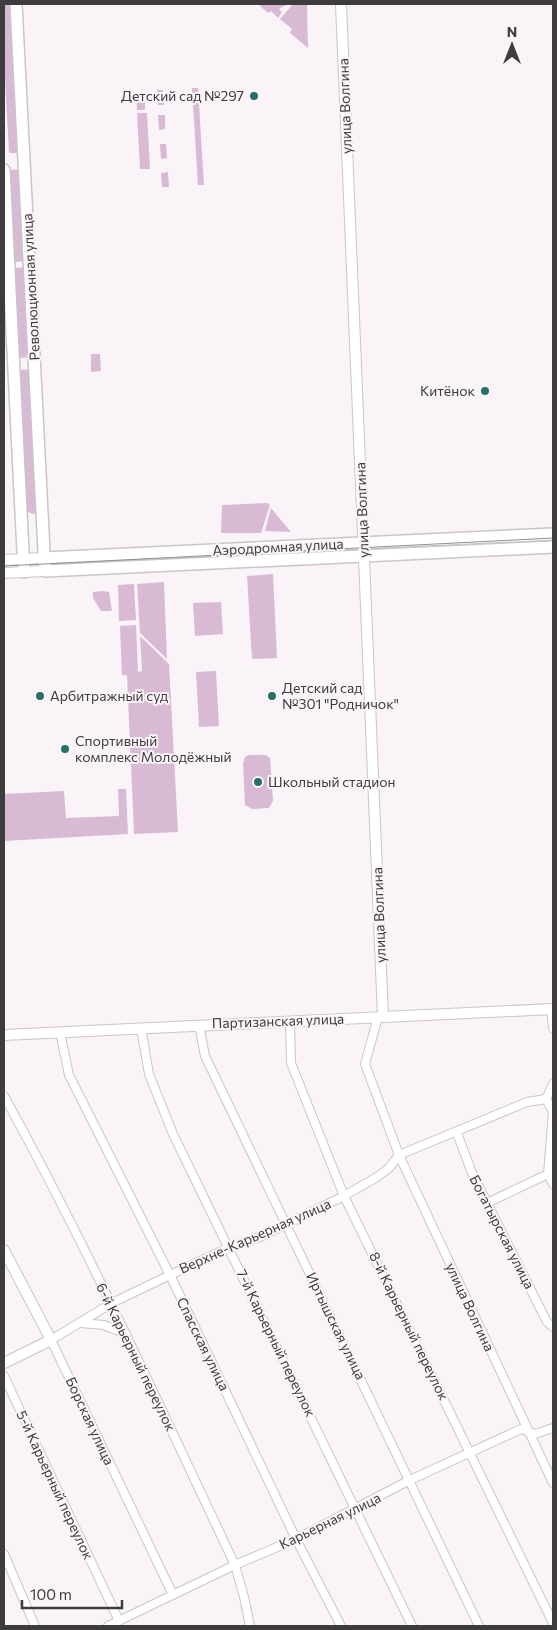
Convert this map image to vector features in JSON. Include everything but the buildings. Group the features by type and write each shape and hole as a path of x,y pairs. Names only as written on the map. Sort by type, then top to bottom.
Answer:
{"main road":[{"name":"Революционная улица","path":"16,4 45,571"},
{"name":"Революционная улица","path":"4,170 24,572"},
{"path":"22,513 27,518 33,519 38,517 42,510"},
{"name":"Аэродромная улица","path":"44,558 553,534"},
{"name":"Аэродромная улица","path":"45,571 553,547"}],"street":[{"name":"улица Волгина","path":"341,4 364,556 380,1017 365,1064 399,1155 553,1483"},
{"name":"Аэродромная улица","path":"4,560 44,558"},
{"name":"Аэродромная улица","path":"4,573 45,571"},
{"name":"Партизанская улица","path":"4,1035 552,1009"},
{"path":"552,1009 553,1028"},
{"name":"8-й Карьерный переулок","path":"290,1021 291,1063 344,1196 471,1452 553,1623"},
{"name":"Иртышская улица","path":"199,1025 205,1056 480,1626"},
{"name":"7-й Карьерный переулок","path":"141,1028 149,1074 173,1134 230,1247 412,1626"},
{"name":"Спасская улица","path":"60,1032 69,1075 170,1275 296,1539 341,1626"},
{"path":"553,1084 546,1099 553,1112 548,1174 553,1184"},
{"name":"6-й Карьерный переулок","path":"4,1096 52,1184 79,1243 112,1304 234,1565 244,1597 250,1626"},
{"name":"Верхне-Карьерная улица","path":"4,1364 51,1340 112,1304 170,1275 230,1247 260,1237 344,1196 377,1177 389,1168 399,1155 457,1133 528,1102 546,1099"},
{"name":"Богатырская улица","path":"457,1133 472,1173 547,1322 553,1327"},
{"path":"487,1203 548,1174"},
{"name":"Борская улица","path":"4,1250 51,1340 173,1595"},
{"path":"78,1324 88,1322 104,1325 126,1334"},
{"name":"5-й Карьерный переулок","path":"4,1376 119,1621"},
{"name":"Карьерная улица","path":"108,1626 234,1565 296,1539 410,1480 520,1429 535,1434 553,1428"},
{"path":"4,1554 35,1626"}],"shaded area":[{"path":"4,4 15,4 21,153 9,153 4,60"},
{"path":"261,4 288,4 279,9 282,12 278,18 271,11 268,13 260,6"},
{"path":"293,4 307,4 308,48 290,33 292,29 280,19"},
{"path":"192,88 198,88 204,185 198,185"},
{"path":"157,90 163,90 164,105 158,105"},
{"path":"136,93 145,93 145,110 137,110"},
{"path":"137,113 147,113 150,169 140,169"},
{"path":"158,115 165,115 165,129 159,130"},
{"path":"160,144 166,144 167,158 161,159"},
{"path":"23,169 27,261 14,262 10,170"},
{"path":"168,172 169,187 162,187 161,173"},
{"path":"28,267 32,357 19,358 14,268"},
{"path":"91,354 100,354 101,371 91,372"},
{"path":"32,369 36,513 33,514 26,511 20,370"},
{"path":"267,503 270,505 261,533 221,533 222,505"},
{"path":"271,508 291,532 265,531"},
{"path":"273,574 277,658 252,659 247,576"},
{"path":"164,582 167,659 140,633 137,584"},
{"path":"134,584 136,620 119,621 118,585"},
{"path":"93,592 109,592 112,611 101,611 93,598"},
{"path":"221,602 223,634 195,636 193,603"},
{"path":"136,625 138,672 142,671 140,636 169,664 178,832 134,834 127,675 122,675 120,626"},
{"path":"216,671 219,726 199,727 196,672"},
{"name":"Школьный стадион","path":"249,755 266,755 270,758 273,801 269,808 252,809 245,805 243,763 245,757"},
{"path":"118,789 126,789 128,834 4,841 4,794 64,791 66,818 119,816"}],"tram line":[{"path":"4,566 553,538"}],"place":[{"name":"Детский сад №297","path":"254,96"},
{"name":"Китёнок","path":"485,391"},
{"name":"Арбитражный суд","path":"40,696"},
{"name":"Детский сад №301 \"Родничок\"","path":"272,696"},
{"name":"Спортивный комплекс Молодёжный","path":"65,749"},
{"name":"Школьный стадион","path":"258,782"}]}
